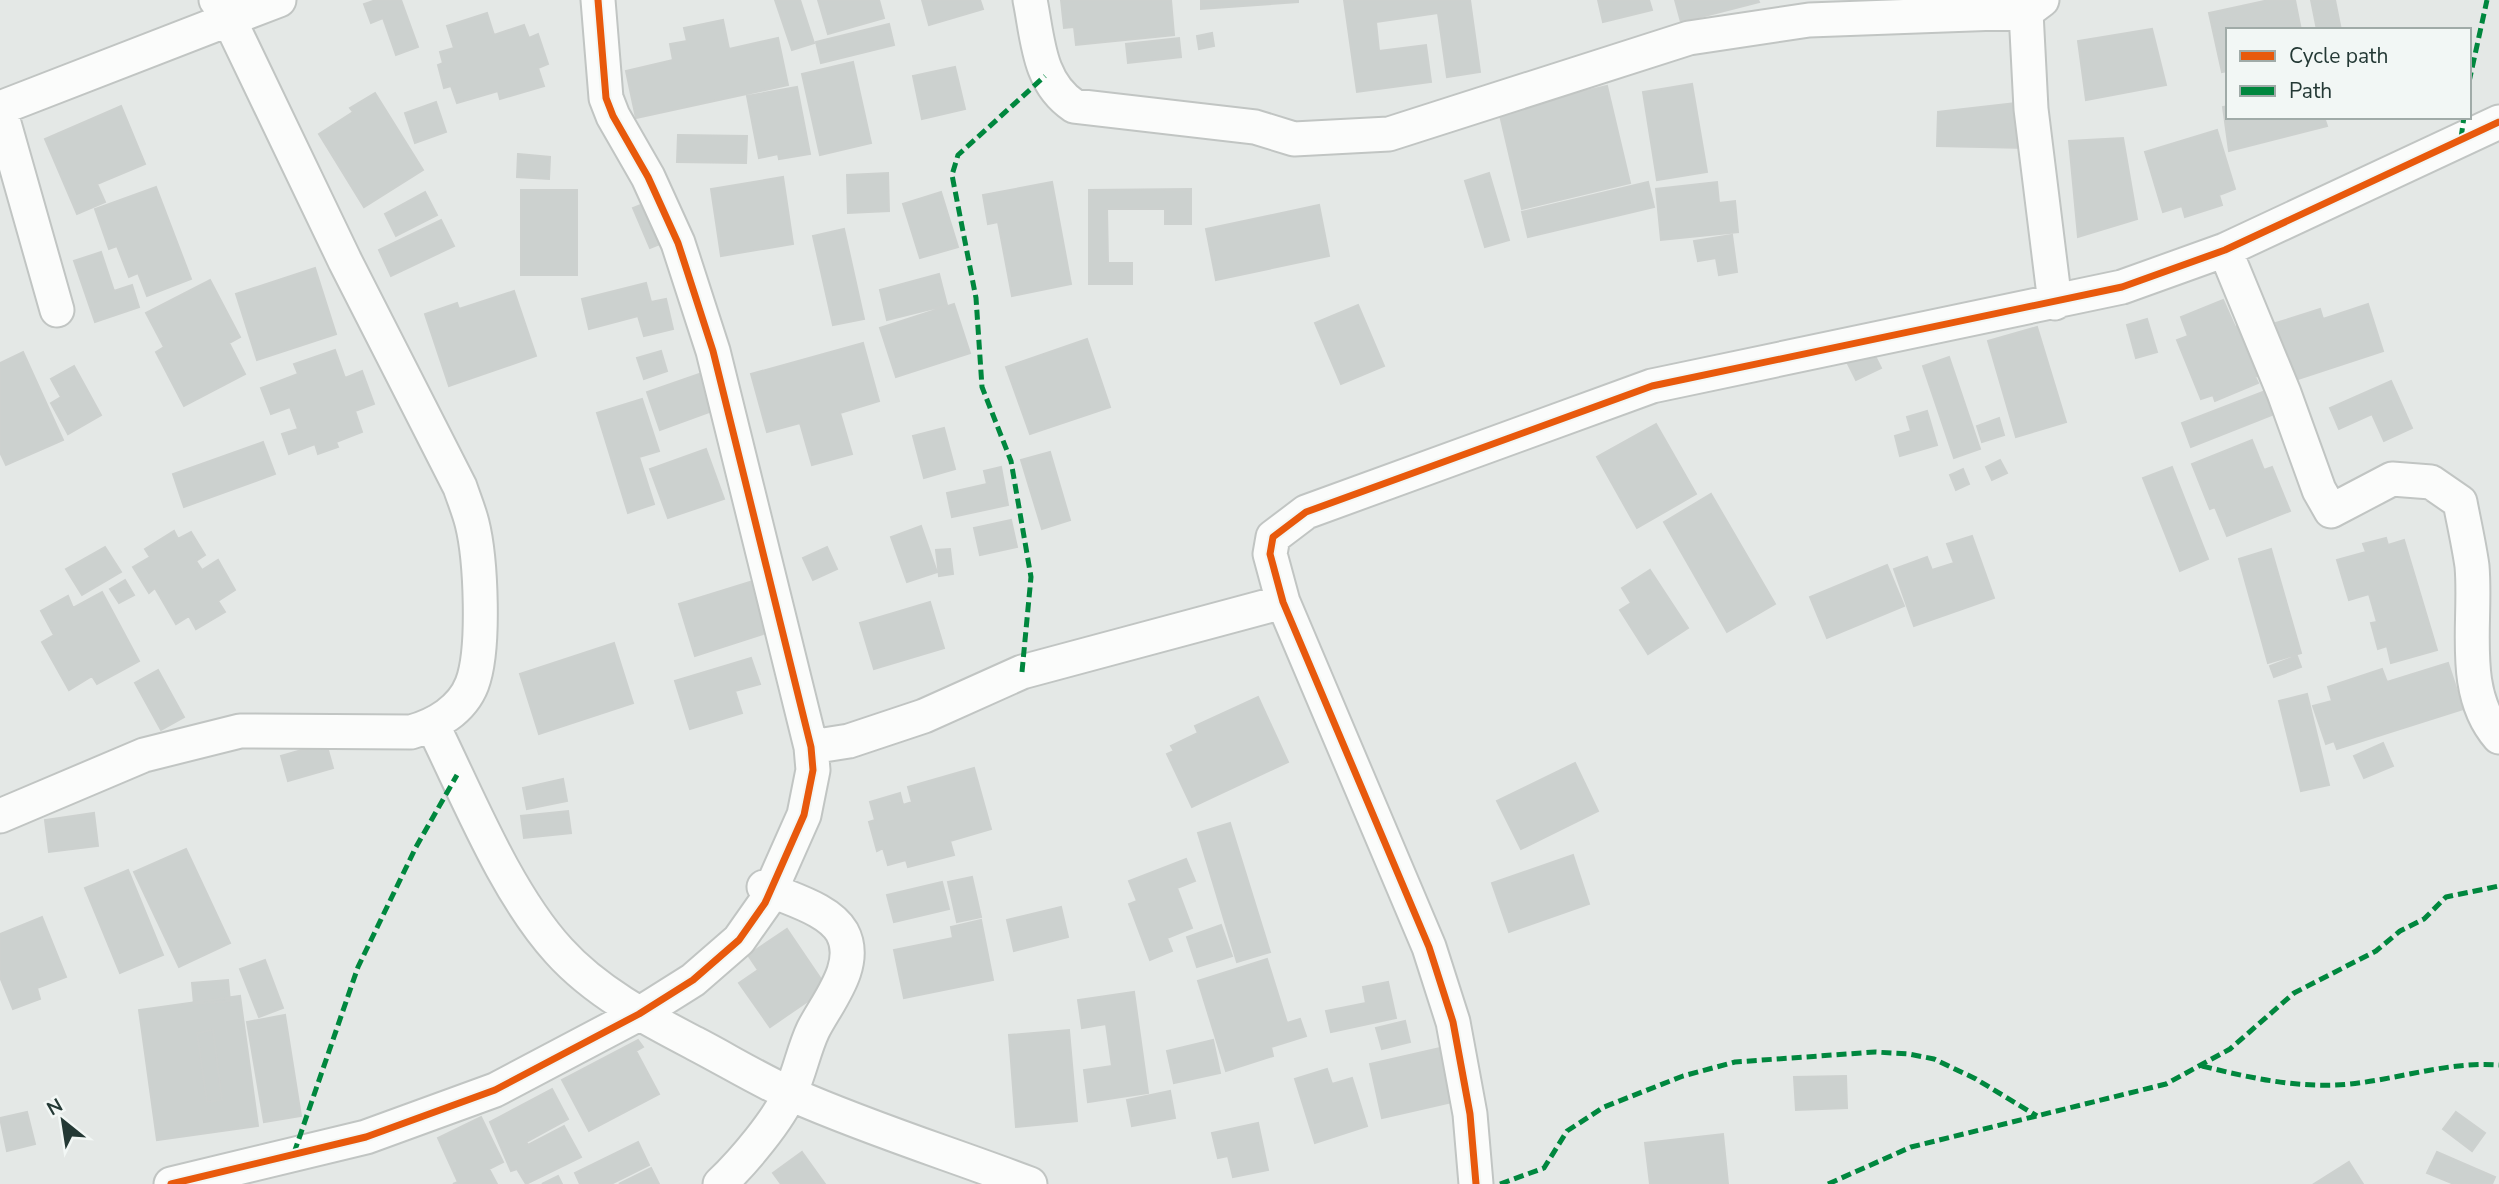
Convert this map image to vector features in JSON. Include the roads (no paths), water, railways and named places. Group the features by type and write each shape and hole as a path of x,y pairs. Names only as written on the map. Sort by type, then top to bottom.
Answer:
{"street":[{"path":"57,310 0,108 222,10 279,0"},
{"path":"171,1184 366,1137 405,1123 495,1090 639,1014 693,980 739,940 767,889 810,793 813,770 811,747 713,351 678,243 606,98 598,0"},
{"path":"1030,0 1045,76 1058,95 1073,106 1255,127 1294,139 1389,134 1689,38 1809,20 2034,6 2031,109 2055,303"},
{"path":"0,816 144,755 240,731 411,732 433,726 455,708 471,686 478,659 479,597 472,524 460,487 222,10"},
{"path":"1476,1184 1470,1114 1453,1022 1429,947 1283,602 1270,554 1273,537 1306,512 1652,386 2122,287 2225,250 2499,122"},
{"path":"2225,250 2266,346 2319,490 2331,510 2392,479 2431,482 2460,502 2472,566 2475,695 2489,726 2499,737"},
{"path":"811,747 849,741 924,716 1022,672 1283,602"},
{"path":"433,726 495,853 531,914 559,951 588,979 639,1014 790,1094 977,1173 1030,1184"},
{"path":"720,1184 742,1163 790,1094 812,1032 839,985 848,956 844,935 834,921 767,889"}]}
